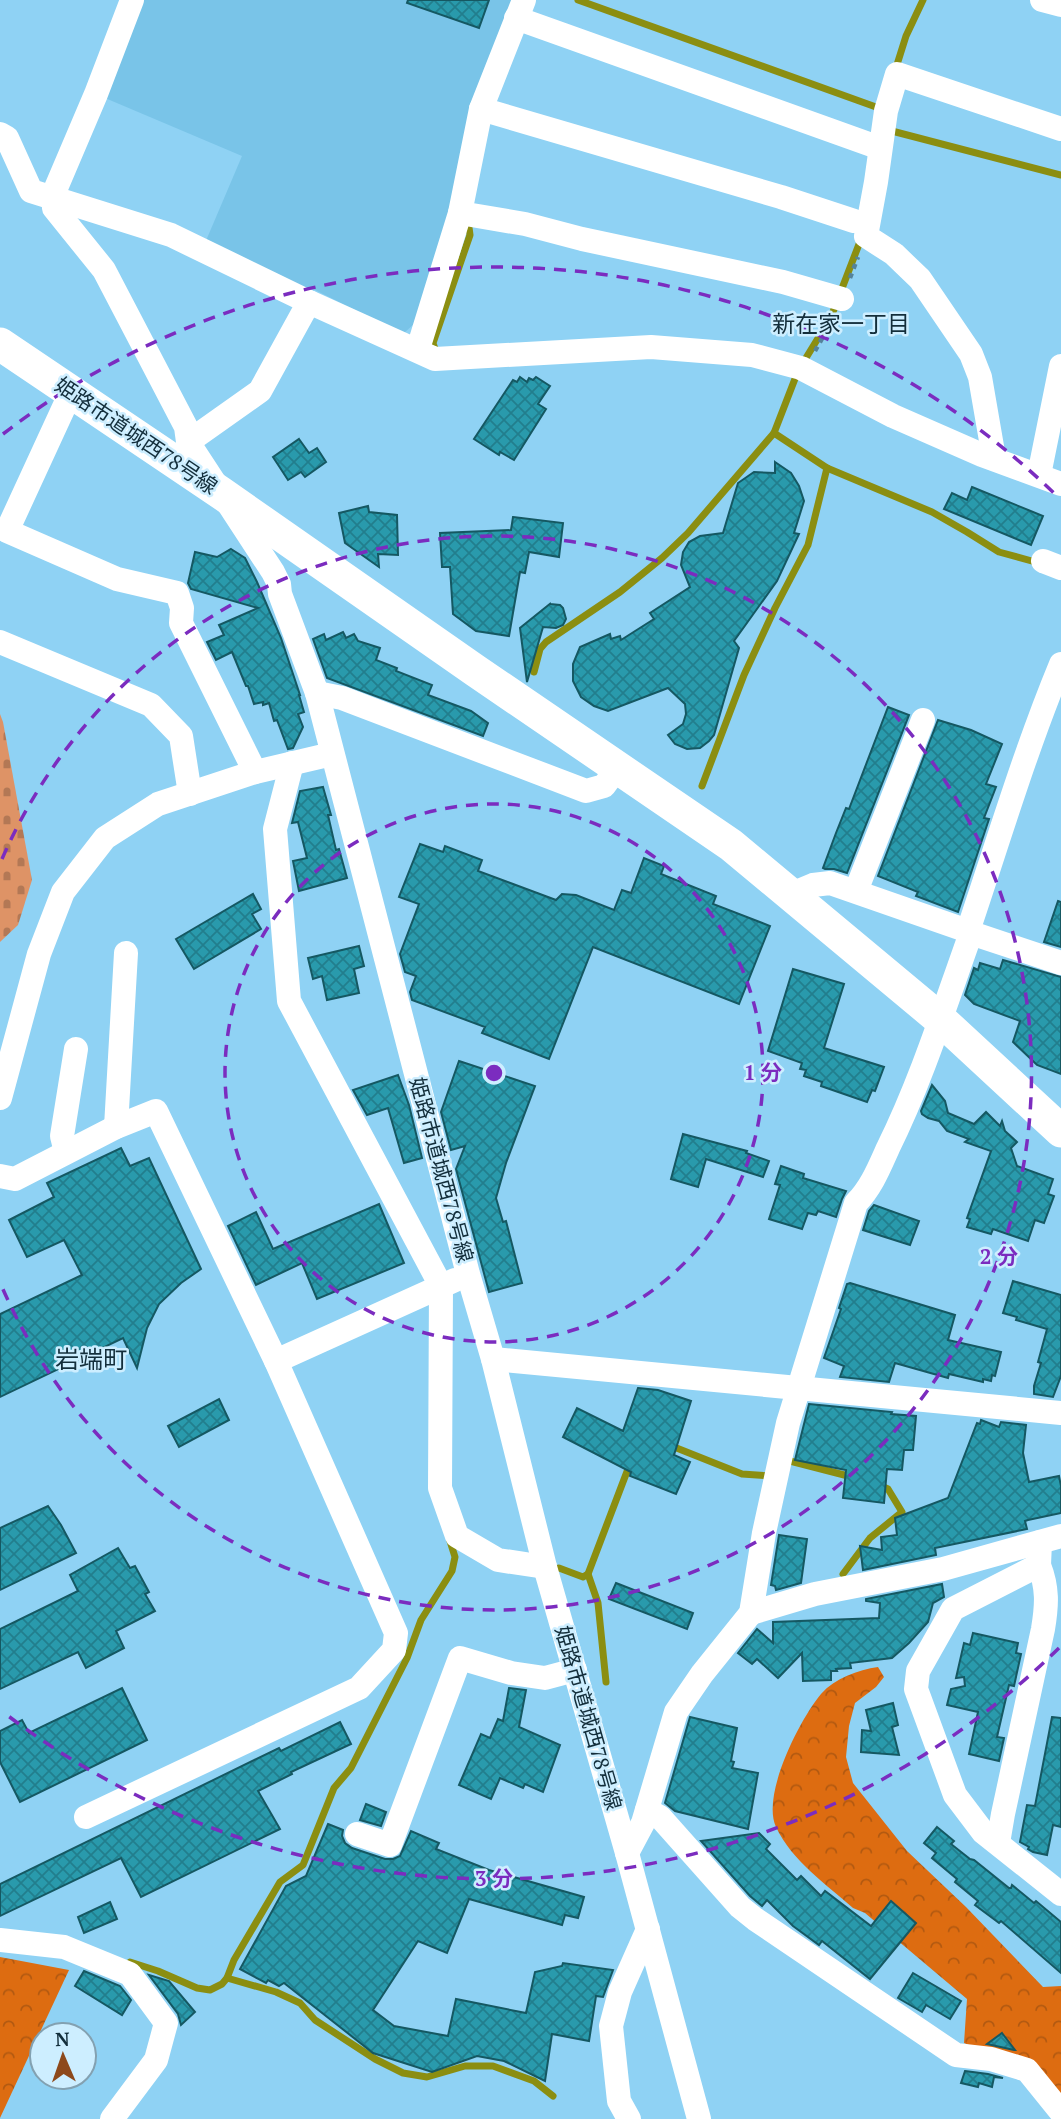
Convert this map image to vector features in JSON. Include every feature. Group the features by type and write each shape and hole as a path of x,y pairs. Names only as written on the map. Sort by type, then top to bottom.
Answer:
{"street":[{"path":"132,0 53,195 54,208 104,270 186,427 188,442 221,494 731,845 941,1020 1061,1131"},
{"path":"1042,0 1061,5"},
{"path":"418,349 460,213 481,109 520,9 879,139"},
{"path":"994,458 980,377 971,354 920,279 894,254 866,236 876,182 879,139 887,102 897,74 1061,130"},
{"path":"481,109 781,197 853,221"},
{"path":"0,134 7,138 31,191 53,195 171,235 435,359 651,347 752,355 799,368 893,416 1050,479 1061,366"},
{"path":"460,213 525,224 582,239 783,282 842,299"},
{"path":"188,442 261,391 309,302"},
{"name":"姫路市道城西78号線","path":"0,344 221,494 279,583 280,594 317,693 545,1567 627,1853 699,2119"},
{"path":"71,392 7,531 117,579 177,593 182,608 181,623 255,772"},
{"path":"0,642 151,705 181,736 190,793"},
{"path":"627,1853 643,1823 676,1712 702,1674 751,1613 764,1533 788,1423 856,1203 867,1192 901,1122 941,1020 1053,706 1061,664"},
{"path":"317,693 342,698 586,791 604,786 618,767"},
{"path":"856,891 923,720"},
{"path":"0,1098 39,954 63,891 105,838 158,804 255,772 332,754"},
{"path":"292,763 275,829 289,1001 441,1286 440,1488 457,1536 498,1560 545,1567"},
{"path":"789,895 813,885 830,883 972,934 1061,962"},
{"path":"116,1127 125,953"},
{"path":"66,1152 62,1136 76,1049"},
{"path":"0,1176 15,1179 116,1127 156,1111 276,1361 396,1633 394,1650 359,1688 86,1817"},
{"path":"276,1361 468,1274"},
{"path":"492,1359 1061,1413"},
{"path":"751,1613 815,1594 1047,1548"},
{"path":"1047,1548 953,1609 918,1671 916,1689 955,1795 983,1832 1061,1894"},
{"path":"998,1843 1044,1629 1047,1599 1043,1575 1047,1548"},
{"path":"357,1834 390,1845 460,1657 511,1673 545,1678 575,1670"},
{"path":"647,1810 660,1817 740,1907 755,1919 956,2055 990,2059 1027,2070 1061,2112"},
{"path":"629,2119 619,2101 611,2026 620,1992 648,1929"},
{"path":"0,1940 64,1947 130,1974 166,2023 156,2060 112,2119"}],"shaded area":[{"path":"141,0 515,0 449,227 415,323 403,334 311,288 298,290 205,243 242,156 105,98"}],"green space":[{"path":"0,714 32,880 18,925 0,942"},
{"path":"878,1667 884,1677 876,1687 855,1703 849,1726 846,1757 853,1783 907,1851 966,1907 1043,1987 1061,1986 1061,2108 1032,2072 964,2043 967,1999 865,1913 853,1908 810,1871 791,1851 776,1827 773,1813 778,1777 812,1706 827,1688 840,1679"},
{"path":"0,1957 69,1970 45,2021 28,2021 28,2058 0,2118"}],"building":[{"path":"408,0 489,0 479,28 407,3"},
{"path":"520,377 527,382 529,378 533,380 536,377 550,386 538,404 546,409 514,460 500,452 499,455 474,439 513,380 517,382"},
{"path":"299,439 309,453 317,448 326,462 305,477 301,472 288,480 273,457"},
{"path":"775,462 791,473 804,501 794,533 799,534 777,581 734,641 739,648 714,735 700,748 687,749 675,744 668,735 683,724 685,704 668,688 608,711 581,697 573,681 573,664 580,647 610,634 611,639 620,636 621,640 654,619 650,613 690,587 681,565 683,552 689,542 700,536 723,533 738,483 754,472 775,473"},
{"path":"972,487 1043,516 1031,545 944,509 952,493 967,500"},
{"path":"368,506 369,512 397,515 398,555 378,554 379,567 345,543 339,513"},
{"path":"513,517 563,523 559,557 529,552 525,573 520,572 509,636 476,631 453,614 450,567 442,567 440,533 511,530"},
{"path":"231,549 245,558 257,582 281,638 300,695 304,712 298,714 303,727 293,748 288,749 277,720 274,721 269,703 254,704 232,652 216,660 207,642 224,635 219,625 258,608 191,589 188,583 195,552 217,557"},
{"path":"551,603 563,608 566,619 563,625 556,628 543,627 527,682 520,628"},
{"path":"343,632 346,638 354,634 358,641 380,648 376,660 432,685 428,695 471,711 488,723 483,736 327,678 313,639 324,634 326,640"},
{"path":"888,707 909,715 847,873 825,869 823,868 836,833 846,808 849,809"},
{"path":"938,720 971,730 1002,744 986,784 996,787 984,818 989,819 958,912 916,896 918,892 878,876"},
{"path":"323,787 331,815 328,815 336,850 339,849 347,878 299,891 293,861 307,858 298,822 292,823 300,791"},
{"path":"420,844 443,852 445,846 482,860 478,871 556,900 562,894 576,895 614,910 622,890 631,893 644,858 664,866 661,874 716,896 713,904 770,926 739,1004 593,947 549,1059 482,1033 485,1027 412,1000 410,992 416,976 405,972 400,954 419,904 399,897"},
{"path":"253,894 261,909 252,914 261,929 194,969 176,939"},
{"path":"1058,901 1061,902 1061,947 1044,942"},
{"path":"359,946 364,966 354,969 359,993 327,1000 322,976 313,979 308,958"},
{"path":"1003,960 1061,977 1061,1074 1037,1065 1013,1042 1020,1021 974,1004 965,995 974,968 978,970 980,963 1000,969"},
{"path":"793,969 844,984 824,1048 884,1067 875,1091 872,1090 867,1102 821,1086 822,1082 804,1076 806,1070 800,1069 802,1063 768,1051"},
{"path":"459,1061 535,1086 496,1198 503,1222 506,1221 522,1283 489,1292 456,1169 465,1146 451,1150 441,1112"},
{"path":"398,1075 409,1105 422,1158 404,1163 388,1108 367,1115 353,1090"},
{"path":"932,1085 945,1101 948,1113 974,1124 986,1112 1000,1126 1002,1121 1005,1131 1017,1142 1011,1148 1017,1166 1053,1179 1048,1194 1054,1196 1044,1223 1035,1220 1028,1241 993,1229 991,1234 967,1227 970,1219 967,1218 991,1151 965,1142 969,1139 947,1131 939,1121 922,1114"},
{"path":"683,1134 747,1151 746,1153 769,1161 763,1177 706,1159 698,1187 671,1179"},
{"path":"121,1148 130,1166 149,1158 201,1269 159,1304 147,1328 137,1368 123,1338 0,1397 0,1314 82,1275 64,1240 27,1257 9,1220 54,1197 47,1183"},
{"path":"781,1166 804,1174 803,1178 846,1191 836,1217 818,1211 816,1215 808,1213 802,1229 769,1219 780,1185 775,1184"},
{"path":"379,1204 404,1263 317,1299 302,1263 256,1285 228,1226 256,1212 273,1249"},
{"path":"874,1205 919,1221 910,1245 863,1230 869,1211"},
{"path":"1013,1281 1061,1295 1061,1376 1053,1397 1034,1394 1041,1363 1038,1362 1047,1329 1016,1320 1017,1317 1003,1313"},
{"path":"847,1284 955,1315 948,1340 1001,1352 995,1376 992,1375 991,1381 983,1379 983,1382 949,1374 948,1378 895,1363 889,1382 840,1377 844,1366 824,1358"},
{"path":"638,1388 658,1390 691,1401 674,1455 690,1462 676,1494 630,1476 631,1472 563,1437 577,1408 623,1431"},
{"path":"219,1399 229,1420 179,1447 168,1426"},
{"path":"809,1404 916,1416 913,1450 904,1450 902,1470 887,1469 884,1503 843,1498 846,1470 795,1460"},
{"path":"981,1420 999,1427 1001,1422 1026,1425 1023,1453 1029,1482 1059,1476 1061,1513 1025,1521 1027,1529 935,1548 936,1555 863,1570 860,1546 882,1550 881,1537 897,1535 895,1518 948,1498 977,1423 980,1424"},
{"path":"48,1506 76,1553 0,1590 0,1528"},
{"path":"779,1535 807,1539 801,1583 776,1590 775,1586 771,1585"},
{"path":"118,1548 130,1568 135,1566 149,1592 145,1594 155,1611 116,1631 124,1648 86,1668 78,1652 0,1689 0,1629 78,1591 70,1575"},
{"path":"616,1583 693,1613 687,1629 609,1599"},
{"path":"942,1584 944,1597 933,1603 928,1622 892,1658 850,1663 851,1668 831,1671 831,1680 803,1681 802,1653 778,1678 757,1659 752,1664 738,1653 757,1629 773,1643 773,1622 879,1618 880,1603 866,1599"},
{"path":"973,1633 1018,1643 1016,1653 1021,1654 1014,1686 1009,1685 997,1737 1004,1738 999,1761 969,1754 978,1712 947,1705 951,1689 965,1686 964,1677 956,1678 964,1643 970,1645"},
{"path":"122,1688 147,1740 20,1802 0,1762 0,1731 22,1720 29,1733"},
{"path":"509,1688 526,1690 519,1727 560,1745 543,1792 525,1784 523,1788 500,1778 491,1799 459,1785 481,1734 490,1738 498,1719 503,1721"},
{"path":"893,1703 898,1725 892,1727 899,1755 861,1752 862,1730 871,1731 866,1710"},
{"path":"690,1717 737,1728 732,1768 758,1773 748,1829 675,1811 665,1803"},
{"path":"1052,1717 1061,1718 1061,1827 1053,1825 1047,1855 1033,1852 1020,1842 1027,1805 1035,1806"},
{"path":"340,1722 351,1744 258,1791 280,1829 141,1897 121,1858 0,1916 0,1884 279,1748 281,1751"},
{"path":"366,1804 386,1812 381,1826 360,1820"},
{"path":"328,1824 343,1830 345,1843 352,1848 385,1859 400,1856 411,1831 439,1843 436,1849 489,1870 584,1897 578,1918 565,1915 562,1925 469,1899 447,1953 418,1941 373,2010 394,2026 448,2036 456,1999 526,2013 535,1972 562,1966 563,1963 613,1970 603,1997 596,1996 589,2041 552,2034 545,2081 504,2061 477,2056 432,2072 373,2053 284,1983 279,1986 268,1980 266,1983 240,1969 286,1886 306,1876"},
{"path":"937,1827 954,1841 951,1844 970,1859 1009,1888 1012,1885 1034,1903 1036,1901 1061,1922 1061,1973 1001,1921 999,1923 975,1905 978,1901 932,1858 936,1853 924,1843"},
{"path":"759,1833 770,1844 766,1849 797,1880 801,1876 821,1896 825,1891 871,1926 891,1901 916,1923 870,1979 822,1941 819,1945 793,1926 767,1900 762,1906 701,1841"},
{"path":"110,1902 117,1919 84,1933 78,1917"},
{"path":"84,1971 120,1986 131,2000 122,2015 75,1986"},
{"path":"913,1973 961,2001 950,2019 926,2005 922,2012 898,1998"},
{"path":"149,1975 169,1981 195,2012 181,2025 178,2014"},
{"path":"1002,2033 1015,2050 987,2044"},
{"path":"965,2071 1003,2078 994,2077 992,2087 979,2083 978,2087 961,2083"}],"waterway":[{"path":"578,0 880,110"},
{"path":"895,71 906,36 923,0"},
{"path":"888,130 1061,175"},
{"path":"436,352 433,343 470,235 468,220"},
{"path":"534,672 540,649 546,642 620,592 662,558 688,533 774,433 798,371 831,317 861,239"},
{"path":"774,433 827,468 932,512 999,552 1039,563"},
{"path":"702,786 744,675 808,545 827,468"},
{"path":"669,1445 742,1474 770,1476 770,1472"},
{"path":"786,1460 852,1477"},
{"path":"559,1568 583,1577 588,1574 631,1461"},
{"path":"843,1574 870,1538 902,1512 888,1489 877,1484"},
{"path":"130,1962 197,1988 210,1990 227,1978 234,1960 280,1882 303,1865 334,1788 351,1768 407,1658 421,1620 452,1571 455,1557 450,1541"},
{"path":"588,1574 598,1603 606,1682"},
{"path":"227,1978 276,1992 300,2003 315,2020 375,2059 403,2073 427,2077 465,2066 493,2066 534,2081 553,2096"}],"district":[{"name":"新在家一丁目","path":"841,324"},
{"name":"岩端町","path":"91,1360"}]}
